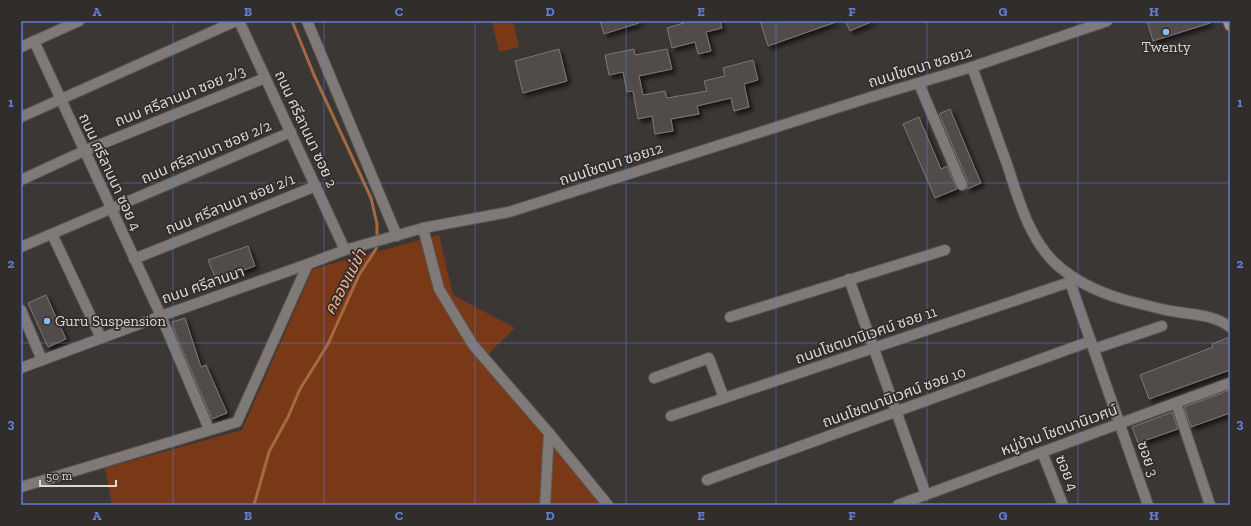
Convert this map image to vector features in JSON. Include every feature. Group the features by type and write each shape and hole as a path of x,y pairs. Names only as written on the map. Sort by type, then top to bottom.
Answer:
{"main road":[{"path":"1228,21 1230,26"}],"street":[{"path":"21,47 79,21"},
{"path":"21,117 238,21"},
{"name":"ถนน ศรีลานนา ซอย 2","path":"238,21 345,250"},
{"path":"307,21 397,236"},
{"name":"ถนนโชตนา ซอย12","path":"397,236 423,228 509,212 872,97 972,67 1107,21"},
{"name":"ถนน ศรีลานนา ซอย 4","path":"34,41 160,316 209,429"},
{"path":"972,67 1013,183 1030,226 1040,245 1055,263 1073,277 1094,289 1147,306 1184,314 1203,316 1219,321 1230,327"},
{"name":"ถนน ศรีลานนา ซอย 2/3","path":"21,180 84,151 265,78"},
{"path":"918,84 962,186"},
{"name":"ถนน ศรีลานนา ซอย 2/2","path":"21,247 291,132"},
{"name":"ถนน ศรีลานนา ซอย 2/1","path":"134,259 316,186"},
{"path":"423,228 439,289 473,345 549,433 608,505"},
{"path":"52,234 101,338"},
{"name":"ถนน ศรีลานนา","path":"21,368 160,316 345,250 397,236"},
{"path":"730,316 945,250"},
{"path":"21,487 209,429 237,422 308,264"},
{"path":"850,279 926,495"},
{"name":"ถนนโชตนานิเวศน์ ซอย 11","path":"671,416 1070,282"},
{"name":"ซอย 3","path":"1070,282 1148,505"},
{"path":"21,310 42,360"},
{"name":"ถนนโชตนานิเวศน์ ซอย 10","path":"707,480 896,412 1092,345 1162,326"},
{"path":"654,378 709,358 724,398"},
{"name":"หมู่บ้าน โชตนานิเวศน์","path":"898,505 1230,383"},
{"path":"1176,403 1210,505"},
{"path":"545,505 549,433"},
{"name":"ซอย 4","path":"1042,452 1063,505"}],"shaded area":[{"path":"492,21 513,21 519,47 499,52"},
{"path":"439,235 453,295 515,328 487,355 614,505 112,505 105,468 242,430 313,269"}],"building":[{"path":"600,21 639,21 639,23 604,34"},
{"path":"684,21 720,21 722,28 706,32 711,51 698,54 695,42 672,48 667,28 684,23"},
{"path":"760,21 836,21 836,22 768,46"},
{"path":"845,21 873,21 850,31"},
{"name":"Twenty","path":"1147,21 1210,21 1210,23 1153,41"},
{"path":"559,49 567,81 523,93 515,61"},
{"path":"634,49 635,55 667,49 672,69 639,76 643,95 665,91 667,98 707,91 704,81 725,76 723,68 753,60 758,80 744,84 749,107 734,111 731,98 697,106 699,114 671,119 673,131 655,134 652,116 638,119 633,91 627,92 623,72 609,75 605,55"},
{"path":"950,109 981,183 967,189 968,182 939,114"},
{"path":"919,117 941,169 947,166 957,189 935,198 903,124"},
{"path":"248,246 255,266 216,280 208,260"},
{"name":"Guru Suspension","path":"46,295 66,339 48,347 28,303"},
{"path":"185,318 201,367 206,365 227,413 212,419 176,335 172,322"},
{"path":"1230,337 1230,370 1149,399 1140,375 1213,347 1212,344"},
{"path":"1230,390 1230,413 1191,427 1184,407"},
{"path":"1172,412 1178,429 1138,443 1132,427"}],"waterway":[{"name":"คลองแม่ข่า","path":"292,21 314,75 371,198 377,224 377,238"},
{"name":"คลองแม่ข่า","path":"254,505 269,452 288,417 300,389 328,344 359,275 376,249 377,244"}],"place":[{"name":"Twenty","path":"1166,32"},
{"name":"Guru Suspension","path":"47,321"}]}
